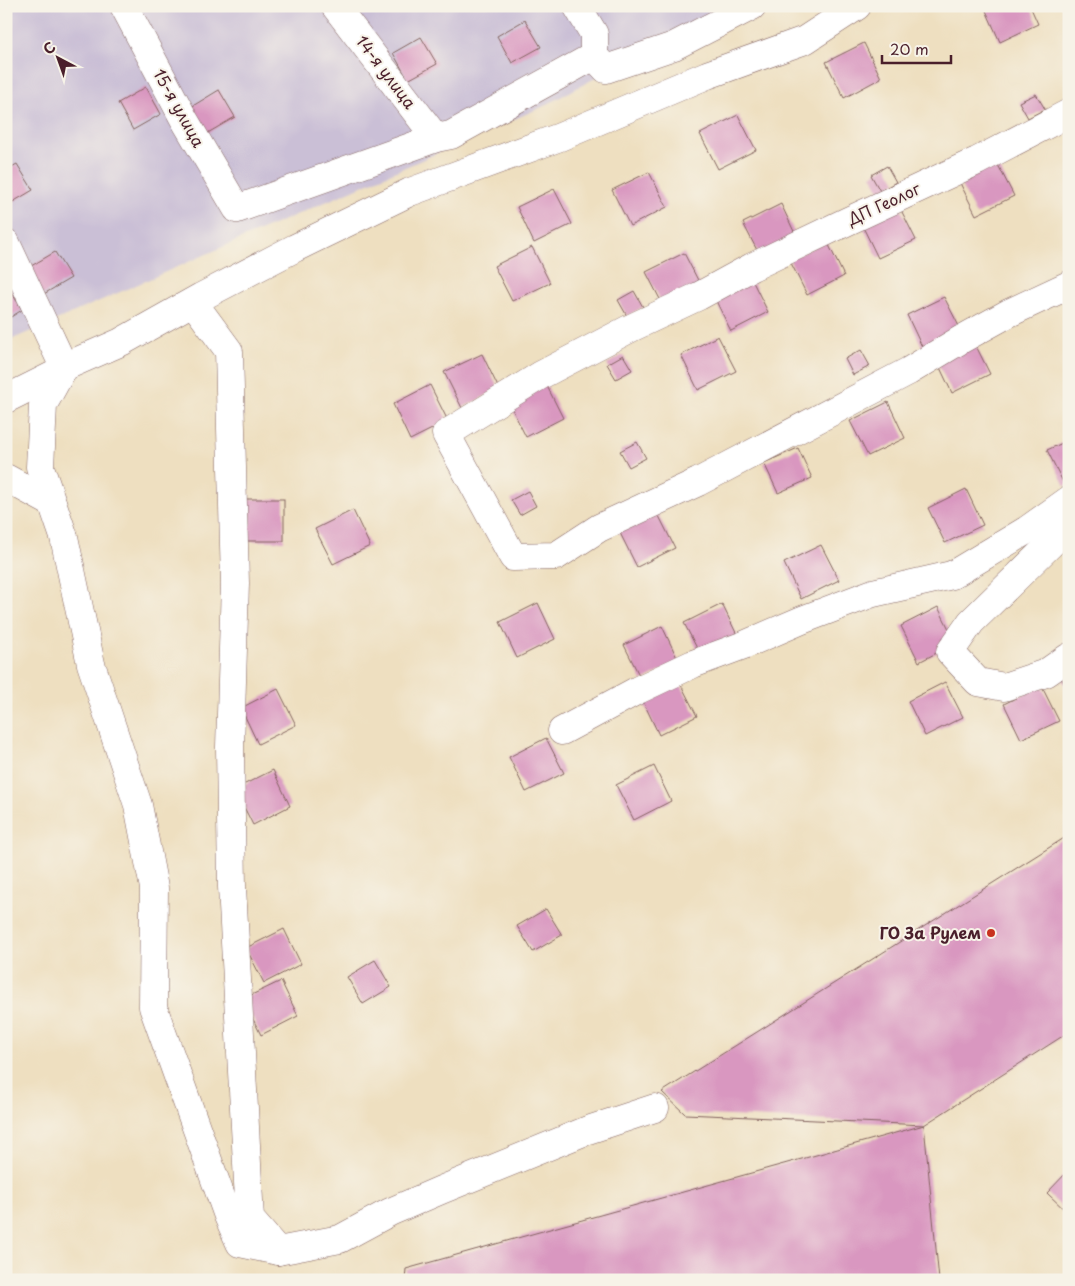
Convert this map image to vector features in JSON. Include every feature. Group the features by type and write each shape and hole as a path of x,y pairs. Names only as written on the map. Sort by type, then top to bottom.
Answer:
{"street":[{"name":"15-я улица","path":"124,6 184,119 237,209 436,138"},
{"name":"14-я улица","path":"335,6 436,138"},
{"path":"577,6 594,34 594,56 606,69 674,46 752,6"},
{"path":"6,399 63,369 121,342 295,248 410,192 560,137 707,76 805,40 857,6"},
{"path":"436,138 451,135 594,56"},
{"name":"ДП Геолог","path":"1069,113 977,161 805,242 700,296 631,328 541,375 446,434 513,557 556,556 599,528 698,482 909,371 1009,313 1069,284"},
{"path":"6,243 63,369"},
{"path":"193,302 229,350 236,583 230,747 233,907 250,1219 278,1251"},
{"path":"63,369 43,405 40,467 64,537 91,664 140,814 154,888 153,1008 228,1216 240,1243 278,1251 340,1239 390,1212 441,1190 588,1130 655,1108"},
{"path":"6,478 52,502"},
{"path":"562,731 638,690 692,664 744,645 802,620 873,593 952,575 1027,530 1069,500"},
{"path":"1069,526 971,622 950,652 978,682 1004,687 1046,673 1069,657"}],"shaded area":[{"path":"6,6 727,6 542,107 6,342"}],"building":[{"path":"984,6 1030,6 1038,24 1000,42"},
{"path":"525,20 541,47 512,63 497,36"},
{"path":"421,37 437,64 408,80 393,53"},
{"path":"864,43 881,78 844,98 826,62"},
{"path":"146,87 161,114 133,130 118,103"},
{"path":"219,90 235,117 206,134 191,107"},
{"path":"1036,94 1045,109 1028,118 1019,102"},
{"path":"738,115 756,150 718,169 700,134"},
{"path":"996,161 1014,196 976,215 958,179"},
{"path":"17,164 33,190 6,206 6,170"},
{"path":"887,166 896,182 880,191 871,175"},
{"path":"649,172 667,207 630,226 612,190"},
{"path":"554,189 572,224 534,243 517,207"},
{"path":"781,204 798,240 761,258 743,223"},
{"path":"898,204 916,240 878,258 861,223"},
{"path":"827,241 844,276 807,295 789,259"},
{"path":"532,247 550,283 512,301 494,266"},
{"path":"55,252 71,278 42,295 26,269"},
{"path":"684,253 702,288 664,307 646,272"},
{"path":"750,276 768,312 731,331 713,295"},
{"path":"6,283 22,310 6,320"},
{"path":"634,291 643,307 627,316 618,300"},
{"path":"944,297 962,332 924,351 907,315"},
{"path":"718,336 736,371 698,390 681,355"},
{"path":"972,338 990,374 952,393 935,357"},
{"path":"861,350 870,366 853,375 845,359"},
{"path":"482,354 499,389 462,408 444,372"},
{"path":"623,355 632,370 616,379 607,364"},
{"path":"545,382 563,418 526,437 508,401"},
{"path":"430,385 448,421 410,440 393,404"},
{"path":"888,402 905,438 868,456 850,421"},
{"path":"1069,440 1069,484 1065,486 1047,450"},
{"path":"637,442 646,458 629,467 620,451"},
{"path":"798,448 812,478 778,493 764,463"},
{"path":"966,489 983,525 945,543 928,508"},
{"path":"528,491 536,506 520,515 511,500"},
{"path":"244,499 284,499 284,541 244,541"},
{"path":"353,510 370,546 333,564 315,529"},
{"path":"657,512 675,548 637,567 619,531"},
{"path":"821,545 839,580 801,599 784,563"},
{"path":"538,603 555,639 517,658 500,622"},
{"path":"722,604 739,639 702,658 684,623"},
{"path":"938,607 956,643 919,662 901,626"},
{"path":"662,626 679,662 642,681 624,645"},
{"path":"1069,671 1069,693 1060,675"},
{"path":"679,681 697,716 659,735 642,699"},
{"path":"945,682 963,717 925,736 908,701"},
{"path":"1041,685 1059,721 1021,739 1004,704"},
{"path":"278,689 296,725 258,744 241,708"},
{"path":"546,738 564,773 526,792 509,757"},
{"path":"654,766 671,801 634,820 616,785"},
{"path":"273,770 290,806 253,825 235,789"},
{"name":"ГО За Рулем","path":"1069,835 1069,1032 924,1125 685,1114 662,1092"},
{"path":"546,909 562,935 533,952 517,926"},
{"path":"284,929 301,964 264,983 246,948"},
{"path":"375,960 391,987 363,1004 347,977"},
{"path":"281,981 298,1016 261,1035 243,999"},
{"path":"924,1125 939,1280 405,1280 406,1269"},
{"path":"1069,1170 1069,1214 1047,1193"}],"place":[{"name":"ГО За Рулем","path":"991,933"}]}
